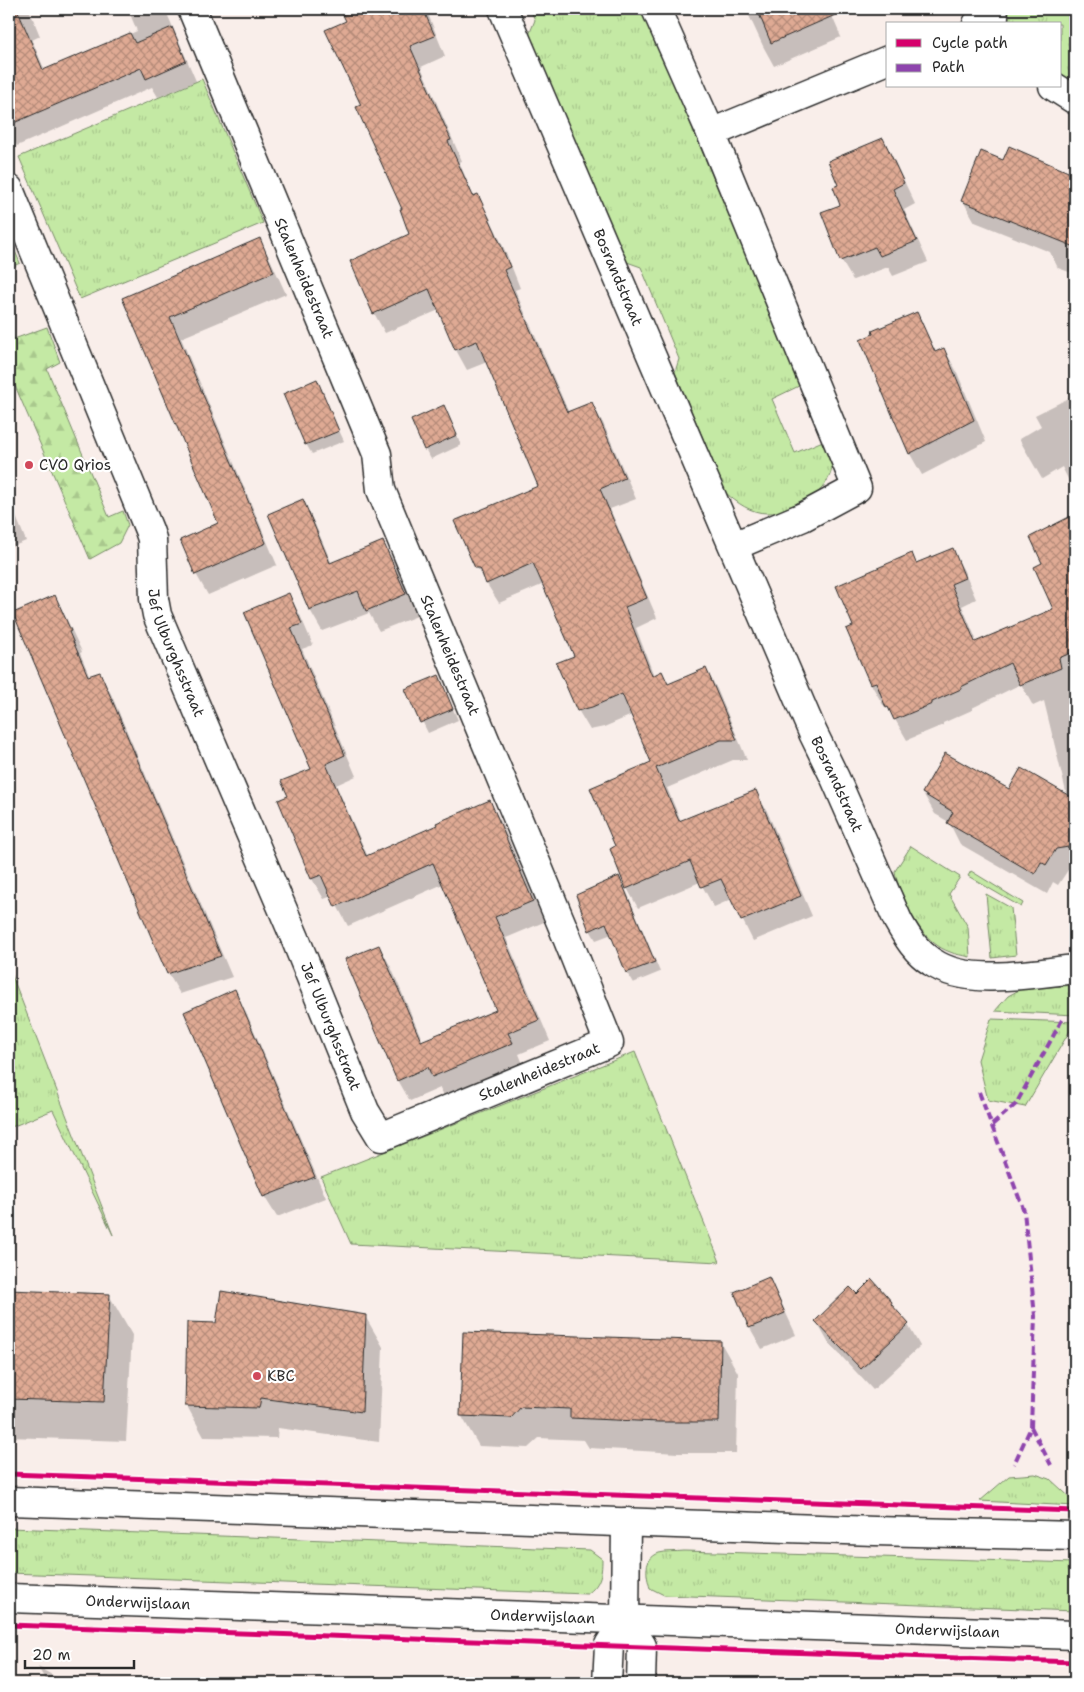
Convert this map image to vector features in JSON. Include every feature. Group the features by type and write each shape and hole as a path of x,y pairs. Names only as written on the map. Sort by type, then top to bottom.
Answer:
{"street":[{"name":"Stalenheidestraat","path":"192,9 377,454 381,490 562,925 609,1043 382,1137 366,1111"},
{"name":"Bosrandstraat","path":"503,9 814,733 898,921 910,942 932,963 953,972 984,978 1075,969"},
{"path":"656,9 711,133 857,488 803,517 734,546"},
{"path":"711,133 886,61"},
{"path":"1056,88 1075,100"},
{"name":"Jef Ulburghsstraat","path":"9,189 149,530 152,539 154,599 157,615 295,938 366,1111"},
{"path":"9,1501 875,1531 1075,1536"},
{"path":"607,1683 609,1645 625,1620 626,1522"},
{"name":"Onderwijslaan","path":"9,1598 1075,1636"},
{"path":"625,1620 642,1646 641,1683"}],"green space":[{"path":"530,9 642,9 801,385 772,399 795,453 825,440 831,454 833,463 825,484 809,500 799,506 789,510 761,513 745,507 726,493 675,372 679,359 641,267 627,262 529,35 535,20"},
{"path":"1004,9 1075,9 1075,89 1062,81 1062,22 1010,22"},
{"path":"202,79 263,223 80,299 19,157"},
{"path":"9,237 20,263 9,268"},
{"path":"9,325 14,339 47,327 60,362 47,369 109,517 123,511 128,525 119,543 90,559 9,372"},
{"path":"911,846 960,877 949,894 968,927 970,957 952,953 934,943 921,930 911,914 898,884 895,871"},
{"path":"971,871 1023,903 1021,907 968,876"},
{"path":"986,894 1011,908 1016,955 992,958"},
{"path":"9,968 113,1235 53,1110 9,1128"},
{"path":"1075,985 1075,1015 995,1011 1008,996 1021,989"},
{"path":"991,1019 1075,1022 1025,1107 988,1100 978,1060"},
{"path":"635,1052 720,1262 351,1244 321,1177"},
{"path":"1035,1474 1050,1479 1075,1502 1075,1506 980,1501 1009,1476"},
{"path":"9,1528 590,1550 602,1559 602,1565 601,1575 595,1587 587,1594 9,1573"},
{"path":"684,1551 1075,1563 1075,1611 664,1595 650,1588 647,1568 650,1559 659,1553"}],"building":[{"path":"9,9 17,9 43,70 130,33 135,43 172,27 186,61 146,79 141,68 9,125"},
{"path":"340,9 423,9 435,36 410,46 451,140 448,141 473,196 478,194 495,231 510,267 504,270 567,412 592,402 625,478 600,489 647,598 625,607 652,676 662,671 668,684 706,668 737,740 721,740 656,768 679,821 756,790 801,896 741,921 721,879 701,887 690,861 626,889 610,849 615,846 590,788 651,762 622,694 592,707 577,711 556,663 574,656 533,563 486,584 480,568 475,568 454,521 538,486 477,341 455,350 429,289 373,314 350,261 409,234 400,209 402,209 356,107 361,105 325,30 346,21"},
{"path":"757,9 849,9 771,43"},
{"path":"883,138 904,183 893,189 917,241 880,256 875,247 840,261 821,212 840,205 833,187 838,185 828,161"},
{"path":"1009,146 1075,175 1075,247 961,201 981,151 1003,160"},
{"path":"260,238 274,272 170,317 266,543 195,575 180,540 218,523 122,298"},
{"path":"917,312 935,352 944,348 974,420 909,454 860,340 873,334 872,331"},
{"path":"317,379 339,431 305,445 283,394"},
{"path":"444,405 457,435 424,450 411,420"},
{"path":"303,499 330,563 383,541 406,594 366,611 358,591 309,610 268,514"},
{"path":"1075,514 1075,658 1073,652 1059,658 1061,668 1020,685 1010,663 932,702 932,704 894,720 888,707 886,708 876,682 870,684 846,629 853,626 836,586 912,553 916,563 953,548 965,578 951,584 975,642 1053,609 1034,567 1042,563 1030,537"},
{"path":"289,593 302,624 291,628 345,755 326,764 366,856 490,800 533,901 495,917 539,1020 508,1033 513,1043 432,1077 428,1067 397,1081 345,959 379,945 421,1041 496,1010 433,863 335,907 321,875 311,879 278,800 288,796 281,781 311,769 244,612"},
{"path":"55,595 88,676 100,672 221,956 167,974 13,613"},
{"path":"439,675 453,709 420,723 405,689"},
{"path":"945,753 1009,789 1021,768 1075,799 1075,846 1056,849 1046,865 1041,862 1035,874 947,823 953,812 922,793"},
{"path":"619,876 655,962 626,973 606,923 589,931 576,895"},
{"path":"235,989 315,1177 263,1197 184,1012"},
{"path":"769,1277 785,1313 749,1328 734,1292"},
{"path":"872,1279 909,1324 861,1369 815,1321 850,1287 857,1294"},
{"path":"9,1290 110,1294 104,1402 9,1399"},
{"path":"221,1291 366,1315 362,1412 261,1398 259,1408 185,1406 187,1322 216,1323"},
{"path":"463,1332 721,1341 719,1422 659,1422 570,1418 570,1409 521,1407 511,1418 460,1416"}],"marked path":[{"path":"992,1125 1016,1104 1063,1018"},
{"path":"979,1092 1024,1211 1035,1316 1031,1427 1014,1464"},
{"path":"1031,1427 1051,1465"}],"cycle path":[{"path":"9,1474 1075,1511"},
{"path":"9,1625 1075,1662"}],"place":[{"name":"CVO Qrios","path":"29,465"},
{"name":"KBC","path":"257,1376"}]}
